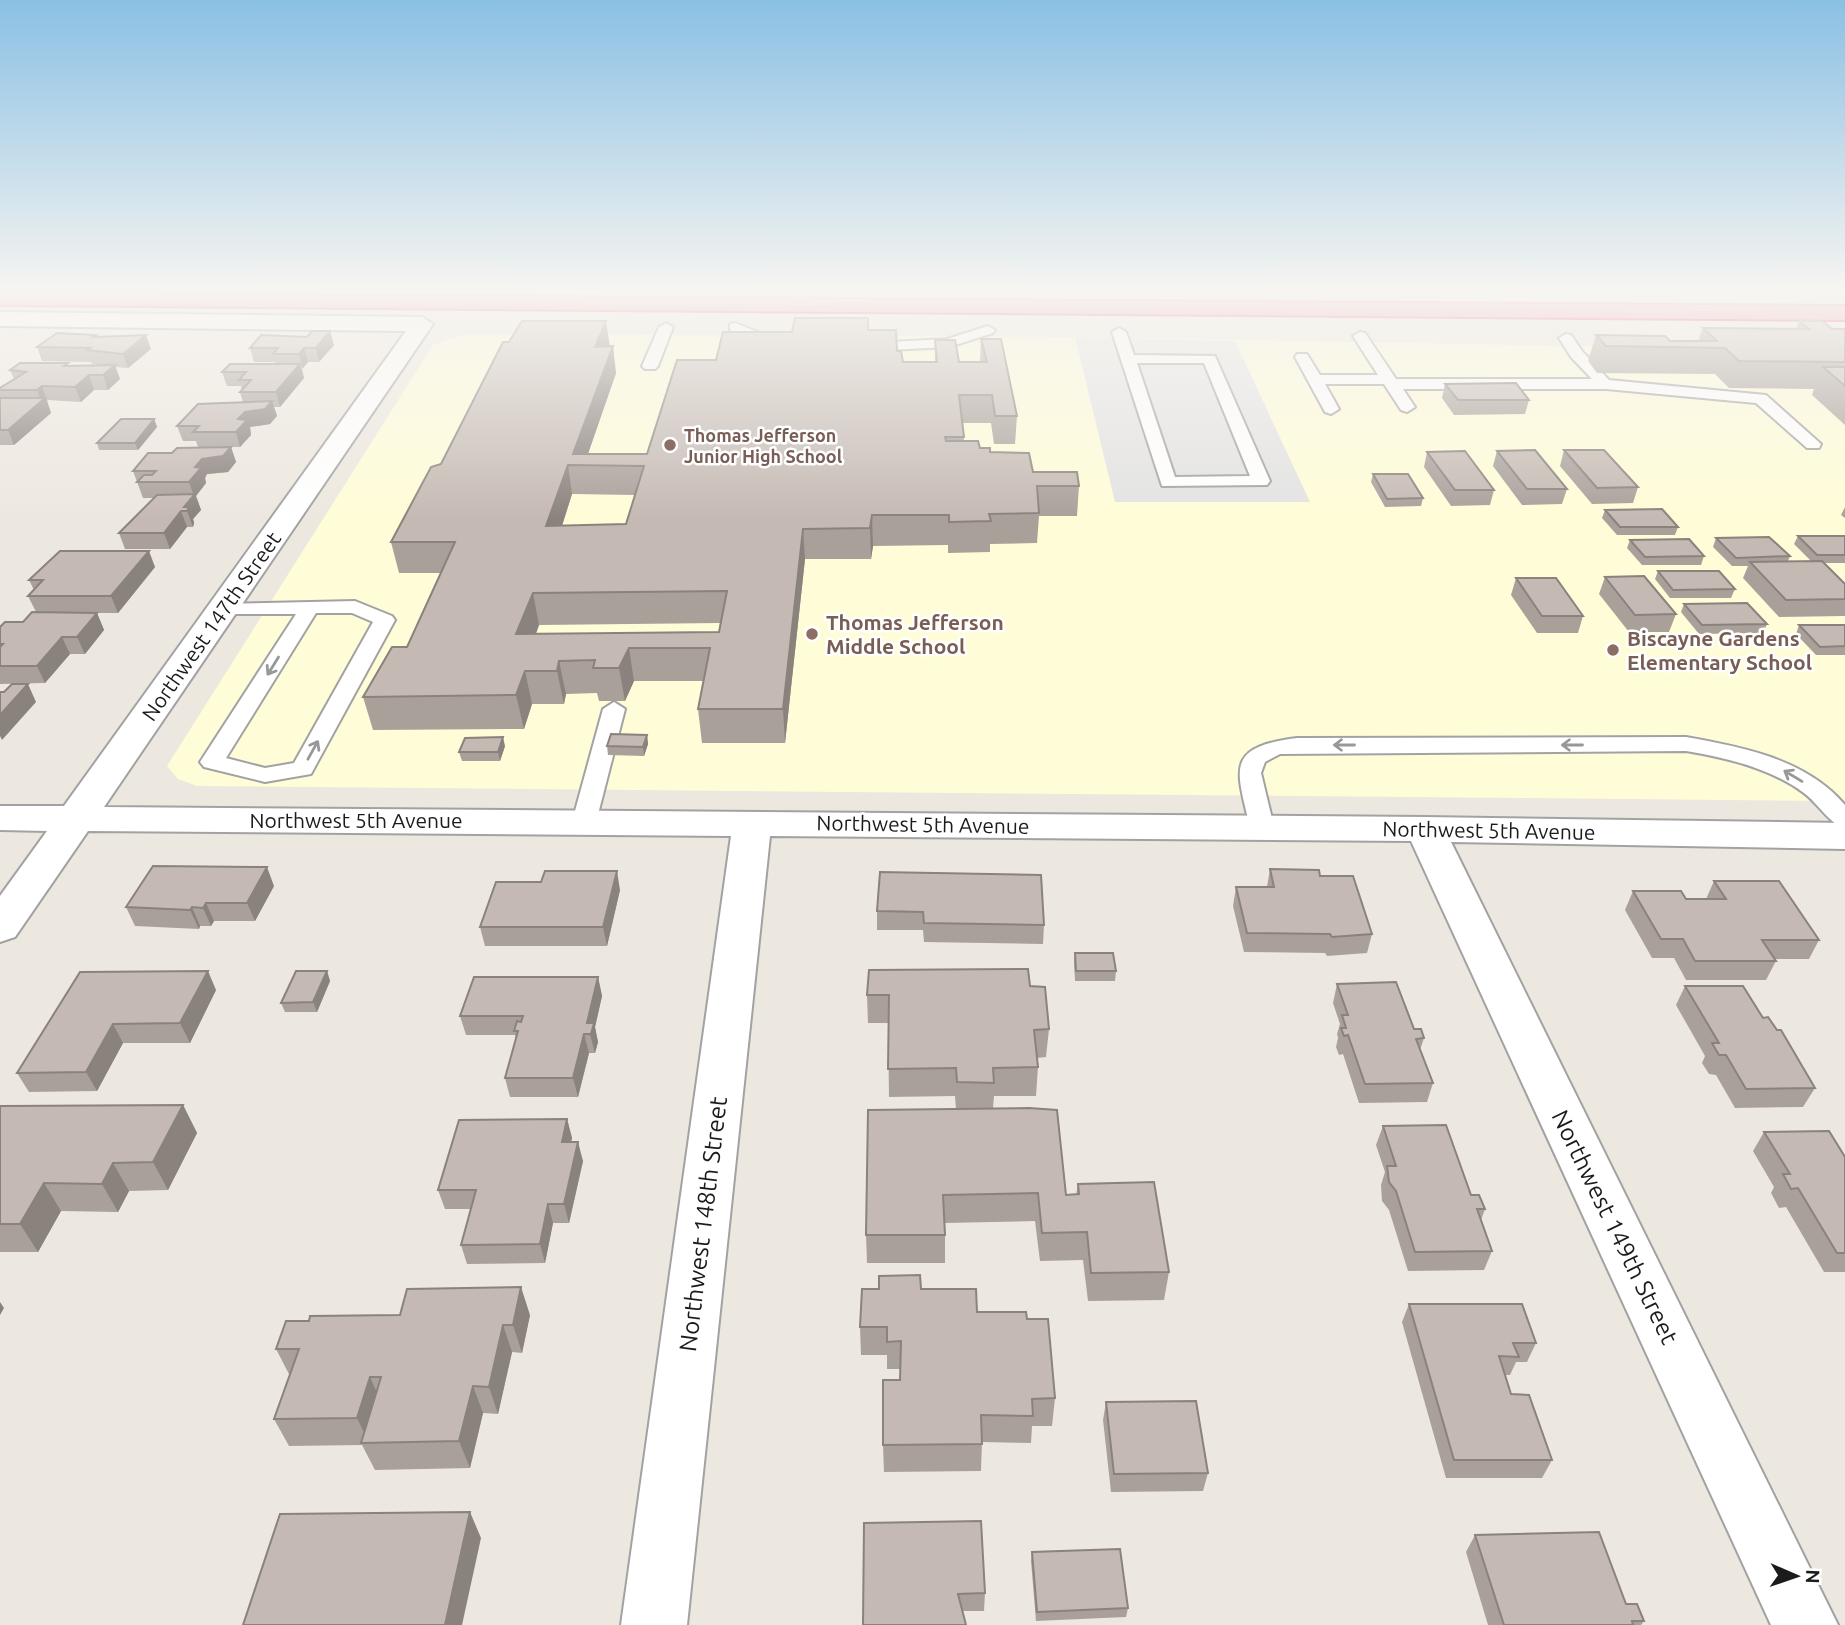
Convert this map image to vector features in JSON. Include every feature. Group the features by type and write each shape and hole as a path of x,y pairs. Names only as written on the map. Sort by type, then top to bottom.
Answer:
{"street":[{"name":"Northwest 147th Street","path":"0,926 391,368"},
{"name":"Northwest 5th Avenue","path":"0,818 1262,827 1845,836"},
{"name":"Northwest 148th Street","path":"654,1625 752,823"},
{"name":"Northwest 149th Street","path":"1425,829 1805,1625"}],"lane":[{"path":"1131,368 1168,482 1261,481 1214,368"},
{"path":"1308,368 1331,409"},
{"path":"1381,368 1407,407"},
{"path":"1589,368 1605,384"},
{"path":"1314,380 1605,384 1664,388 1728,398 1760,398 1813,444"},
{"path":"224,608 355,607 385,620 303,769 265,775 212,762 309,609"},
{"path":"584,822 614,709"},
{"path":"1262,827 1249,773 1255,758 1274,748 1297,745 1686,744 1738,753 1792,774 1835,806 1845,820"}],"shaded area":[{"name":"Thomas Jefferson Middle School","path":"419,368 1845,368 1845,801 197,786 178,779 167,766"},
{"path":"1082,368 1248,368 1310,502 1115,502"}],"building":[{"path":"13,368 112,368 103,375 89,375 75,387 42,386 37,390 0,390 26,372 10,370"},
{"path":"226,368 297,368 276,392 240,392 251,380 239,380 246,372 222,372"},
{"path":"490,368 605,368 573,454 647,454 674,368 1007,368 1017,416 995,416 992,395 959,395 964,437 945,437 946,441 978,441 980,448 990,448 990,452 1029,453 1033,472 1077,472 1079,486 1037,486 1039,513 989,514 991,521 949,522 949,515 872,515 870,528 803,529 783,709 698,709 710,648 629,648 619,668 593,668 595,660 559,661 557,671 525,671 516,695 363,697 392,647 407,647 455,542 391,542 431,467 441,464","holes":["568,465 644,466 626,524 546,526","727,591 719,632 516,634 533,593"]},
{"path":"1824,368 1845,368 1845,386"},
{"path":"1516,383 1529,400 1458,400 1445,384"},
{"path":"0,398 45,398 8,430 0,430"},
{"path":"272,401 265,409 245,412 238,419 247,420 236,432 193,432 199,426 177,426 198,404"},
{"path":"121,419 154,419 135,443 97,443"},
{"path":"231,447 223,456 202,459 195,467 201,468 189,482 137,482 144,475 152,475 156,471 133,471 148,453 172,453 177,448"},
{"path":"1535,450 1567,489 1527,489 1497,451"},
{"path":"1564,450 1604,450 1638,487 1597,488"},
{"path":"1465,451 1494,490 1455,490 1427,452"},
{"path":"1373,474 1408,474 1423,498 1387,499"},
{"path":"195,494 184,507 189,507 187,511 181,511 164,533 119,533 157,495"},
{"path":"1662,509 1678,527 1620,527 1605,510"},
{"path":"1798,536 1845,536 1845,555 1817,555"},
{"path":"1769,537 1790,556 1736,558 1716,538"},
{"path":"1689,539 1704,556 1645,557 1630,540"},
{"path":"60,551 149,551 111,596 28,596 43,580 29,580"},
{"path":"1822,561 1845,584 1845,599 1786,600 1750,562"},
{"path":"1658,571 1719,571 1735,589 1673,590"},
{"path":"1644,576 1676,614 1635,615 1605,577"},
{"path":"1516,578 1556,578 1583,616 1542,616"},
{"path":"1747,603 1767,624 1702,625 1684,604"},
{"path":"32,612 97,613 77,637 62,637 37,666 0,666 0,647 3,644 0,644 0,627 5,622 23,622"},
{"path":"1799,625 1845,625 1845,646 1820,647"},
{"path":"12,684 28,684 0,715 0,692 4,692"},
{"path":"611,734 647,735 643,747 607,746"},
{"path":"503,737 498,752 459,752 465,738"},
{"path":"153,866 267,867 247,903 206,903 203,908 192,907 190,910 126,907"},
{"path":"1270,869 1319,870 1320,876 1353,876 1372,934 1332,937 1330,934 1247,933 1236,887 1274,887"},
{"path":"545,871 617,871 603,927 480,927 496,882 541,882"},
{"path":"880,872 1041,875 1044,925 924,923 923,912 877,911"},
{"path":"1714,881 1779,881 1819,940 1762,940 1776,961 1695,961 1683,939 1661,939 1633,891 1681,891 1686,899 1726,899"},
{"path":"1075,953 1113,953 1116,971 1076,971"},
{"path":"1028,969 1030,986 1045,987 1049,1029 1034,1030 1038,1067 993,1068 994,1083 957,1082 956,1068 888,1069 889,995 867,995 869,970"},
{"path":"208,971 180,1023 113,1024 86,1072 17,1073 80,972"},
{"path":"296,971 327,971 313,1002 281,1003"},
{"path":"474,977 598,977 587,1023 594,1023 591,1034 584,1034 573,1078 505,1078 518,1031 514,1031 517,1021 521,1022 523,1016 460,1016"},
{"path":"1396,982 1414,1029 1421,1029 1424,1038 1416,1039 1433,1083 1365,1084 1348,1035 1344,1036 1341,1028 1346,1028 1342,1015 1348,1015 1337,984"},
{"path":"1685,986 1743,986 1763,1018 1768,1017 1777,1030 1781,1030 1815,1088 1746,1089 1726,1055 1719,1055 1712,1043 1719,1043"},
{"path":"183,1105 153,1162 113,1163 102,1184 44,1183 20,1224 0,1224 0,1106"},
{"path":"868,1110 1057,1110 1066,1195 1079,1194 1078,1184 1154,1182 1169,1272 1091,1273 1087,1232 1042,1233 1038,1193 943,1195 945,1235 866,1235"},
{"path":"567,1119 562,1142 578,1142 564,1204 548,1204 540,1244 461,1245 476,1190 438,1190 459,1120"},
{"path":"1446,1125 1471,1195 1479,1195 1485,1209 1477,1209 1492,1251 1415,1252 1396,1191 1389,1182 1387,1166 1396,1166 1383,1126"},
{"path":"1829,1131 1845,1157 1845,1253 1837,1253 1798,1188 1791,1189 1783,1174 1790,1174 1764,1132"},
{"path":"920,1275 921,1289 976,1289 977,1312 1026,1312 1027,1319 1048,1319 1055,1398 1032,1399 1033,1416 981,1415 982,1444 883,1445 883,1380 900,1380 901,1341 887,1342 887,1327 860,1327 862,1289 879,1289 879,1276"},
{"path":"521,1287 513,1325 503,1325 489,1387 473,1386 459,1441 361,1443 381,1377 370,1377 357,1418 274,1419 299,1349 276,1349 286,1321 309,1321 310,1316 400,1315 407,1289"},
{"path":"1409,1304 1522,1304 1536,1343 1513,1343 1519,1357 1499,1356 1511,1394 1529,1395 1552,1460 1454,1460"},
{"path":"1196,1401 1208,1473 1114,1474 1106,1402"},
{"path":"470,1512 445,1625 243,1625 280,1514"},
{"path":"981,1521 985,1593 958,1594 966,1625 863,1625 864,1523"},
{"path":"1599,1532 1626,1604 1637,1604 1644,1621 1632,1621 1633,1625 1504,1625 1475,1535"},
{"path":"1120,1549 1128,1608 1037,1612 1032,1552"}],"place":[{"name":"Thomas Jefferson Junior High School","path":"670,445"},
{"name":"Thomas Jefferson Middle School","path":"812,634"},
{"name":"Biscayne Gardens Elementary School","path":"1613,650"}]}
